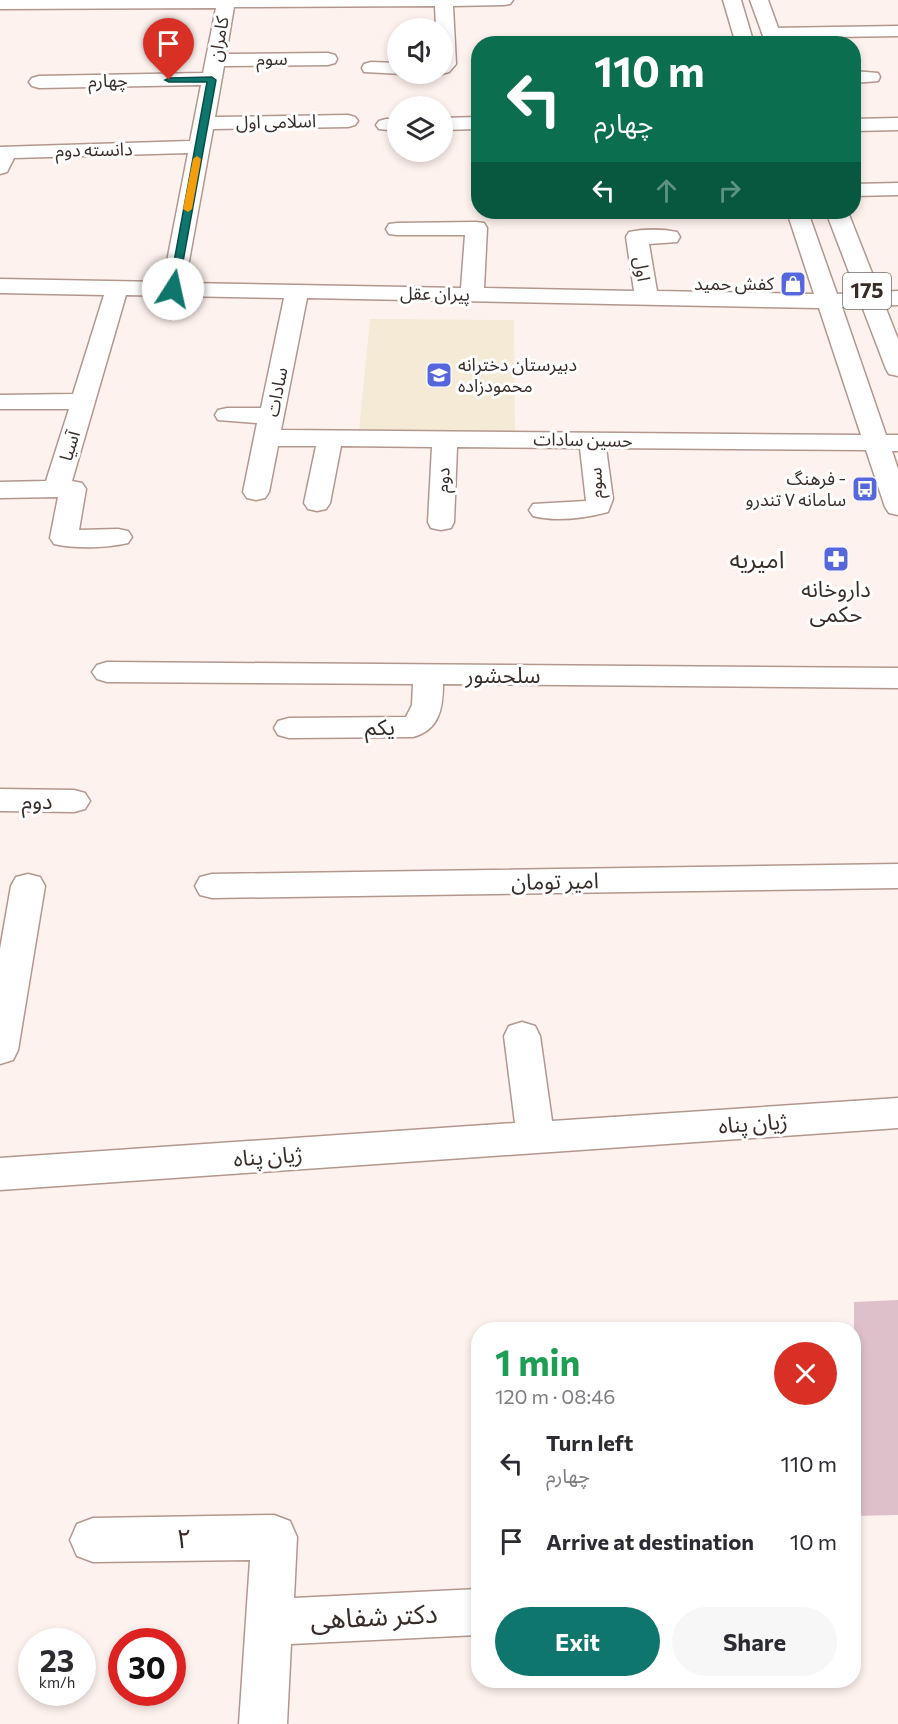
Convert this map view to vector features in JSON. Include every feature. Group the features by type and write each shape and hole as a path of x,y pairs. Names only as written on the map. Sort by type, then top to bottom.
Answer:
{"street":[{"path":"444,0 445,18"},
{"path":"0,4 504,0"},
{"path":"732,0 743,36"},
{"path":"759,0 772,36"},
{"name":"کامران","path":"173,289 226,2"},
{"path":"809,36 898,31"},
{"name":"سوم","path":"214,70 328,59"},
{"path":"371,68 387,69"},
{"name":"چهارم","path":"39,82 214,70"},
{"name":"اسلامی اول","path":"204,123 348,121"},
{"path":"453,124 471,123"},
{"path":"861,125 898,124"},
{"name":"دانسته دوم","path":"0,168 6,152 199,147"},
{"path":"861,190 898,189"},
{"path":"800,219 828,301 888,443 898,507"},
{"name":"175","path":"840,219 898,369"},
{"path":"397,229 476,228 472,294"},
{"name":"اول","path":"647,298 637,237 669,237"},
{"name":"پیران عقل","path":"0,286 828,301 898,298"},
{"name":"آسیا","path":"117,288 57,489 74,489 64,538 118,537"},
{"name":"سادات","path":"256,492 297,291"},
{"path":"0,402 83,401"},
{"path":"227,416 270,427"},
{"name":"حسین سادات","path":"270,427 330,438 888,443"},
{"path":"317,504 330,438"},
{"name":"دوم","path":"441,522 445,439"},
{"name":"سوم","path":"542,510 599,507 600,498 592,440"},
{"path":"0,490 57,489"},
{"name":"سلحشور","path":"107,672 898,678"},
{"name":"یکم","path":"288,728 413,727 422,722 426,716 428,675"},
{"name":"دوم","path":"0,800 74,801"},
{"name":"امیر تومان","path":"212,886 898,876"},
{"path":"0,1050 28,886"},
{"path":"522,1036 536,1137"},
{"name":"ژیان پناه","path":"0,1174 898,1113"},
{"name":"۲","path":"93,1540 274,1537 269,1622"},
{"name":"دکتر شفاهی","path":"269,1622 471,1611"},
{"path":"263,1724 269,1622"}],"shaded area":[{"name":"دبیرستان دخترانه محمودزاده","path":"370,319 514,320 515,431 359,430"}],"building":[{"path":"898,1300 898,1515 861,1516 861,1322 854,1322 854,1302"}],"slow traffic":[{"path":"188,209 197,159"}],"place":[{"name":"کفش حمید","path":"793,284"},
{"name":"دبیرستان دخترانه محمودزاده","path":"439,375"},
{"name":"فرهنگ - سامانه ۷ تندرو","path":"865,489"},
{"name":"داروخانه حکمی","path":"836,559"}],"district":[{"name":"امیریه","path":"757,560"}],"route":[{"path":"169,80 212,80 173,289"}]}
